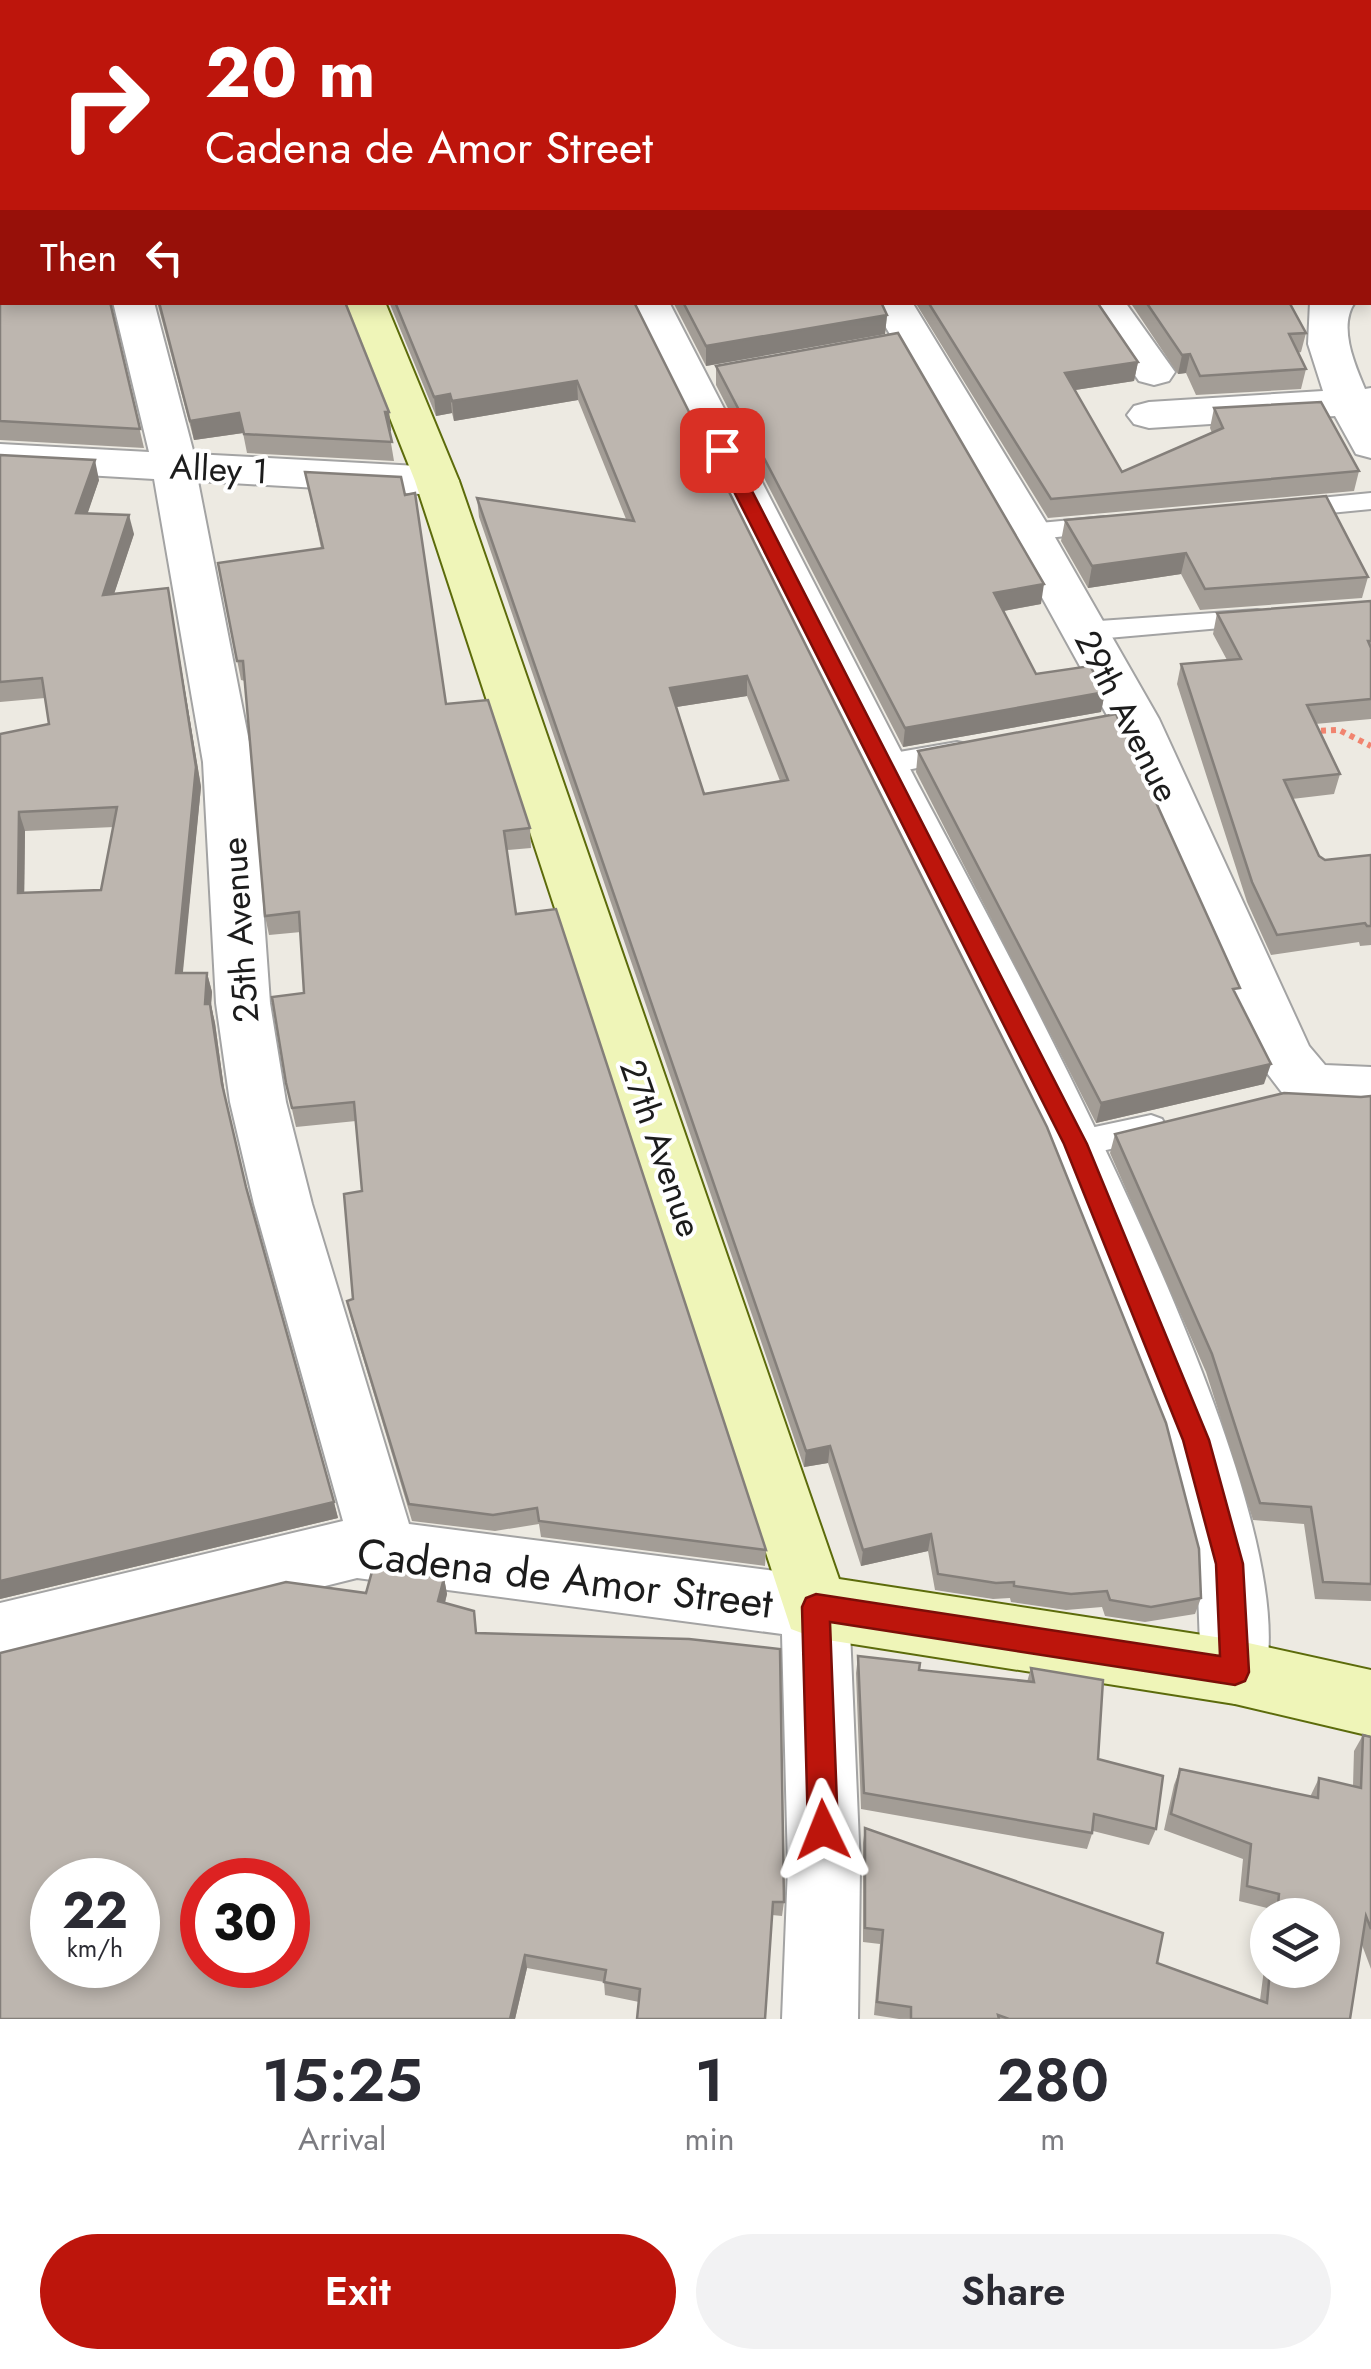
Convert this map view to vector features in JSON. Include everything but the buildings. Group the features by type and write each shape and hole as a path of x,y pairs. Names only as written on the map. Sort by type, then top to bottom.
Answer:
{"street":[{"name":"25th Avenue","path":"134,305 175,467 177,500 228,762 250,1060 284,1204 384,1549"},
{"name":"27th Avenue","path":"365,305 437,481 816,1607 824,1867 820,2019"},
{"path":"650,305 696,378 882,765 1076,1144 1196,1440 1230,1564 1235,1672"},
{"path":"1106,305 1154,372"},
{"path":"1330,305 1326,330 1334,368 1360,402 1371,445"},
{"name":"29th Avenue","path":"899,328 1029,532 1086,631 1125,721 1287,1058 1295,1092 1371,1088"},
{"path":"1149,415 1360,402"},
{"name":"Alley 1","path":"0,457 437,481"},
{"name":"Cadena de Amor Street","path":"0,1635 324,1554 356,1548 384,1549 816,1607 1235,1672 1371,1703"}],"lane":[{"path":"1260,511 1371,501"},
{"path":"1029,532 1133,523"},
{"path":"1086,631 1276,616"},
{"path":"882,765 979,748"},
{"path":"1076,1144 1179,1122"}],"path":[{"path":"1300,732 1339,730 1371,746"}],"route":[{"path":"722,450 1076,1144 1196,1440 1230,1564 1235,1672 816,1607 823,1830"}]}
